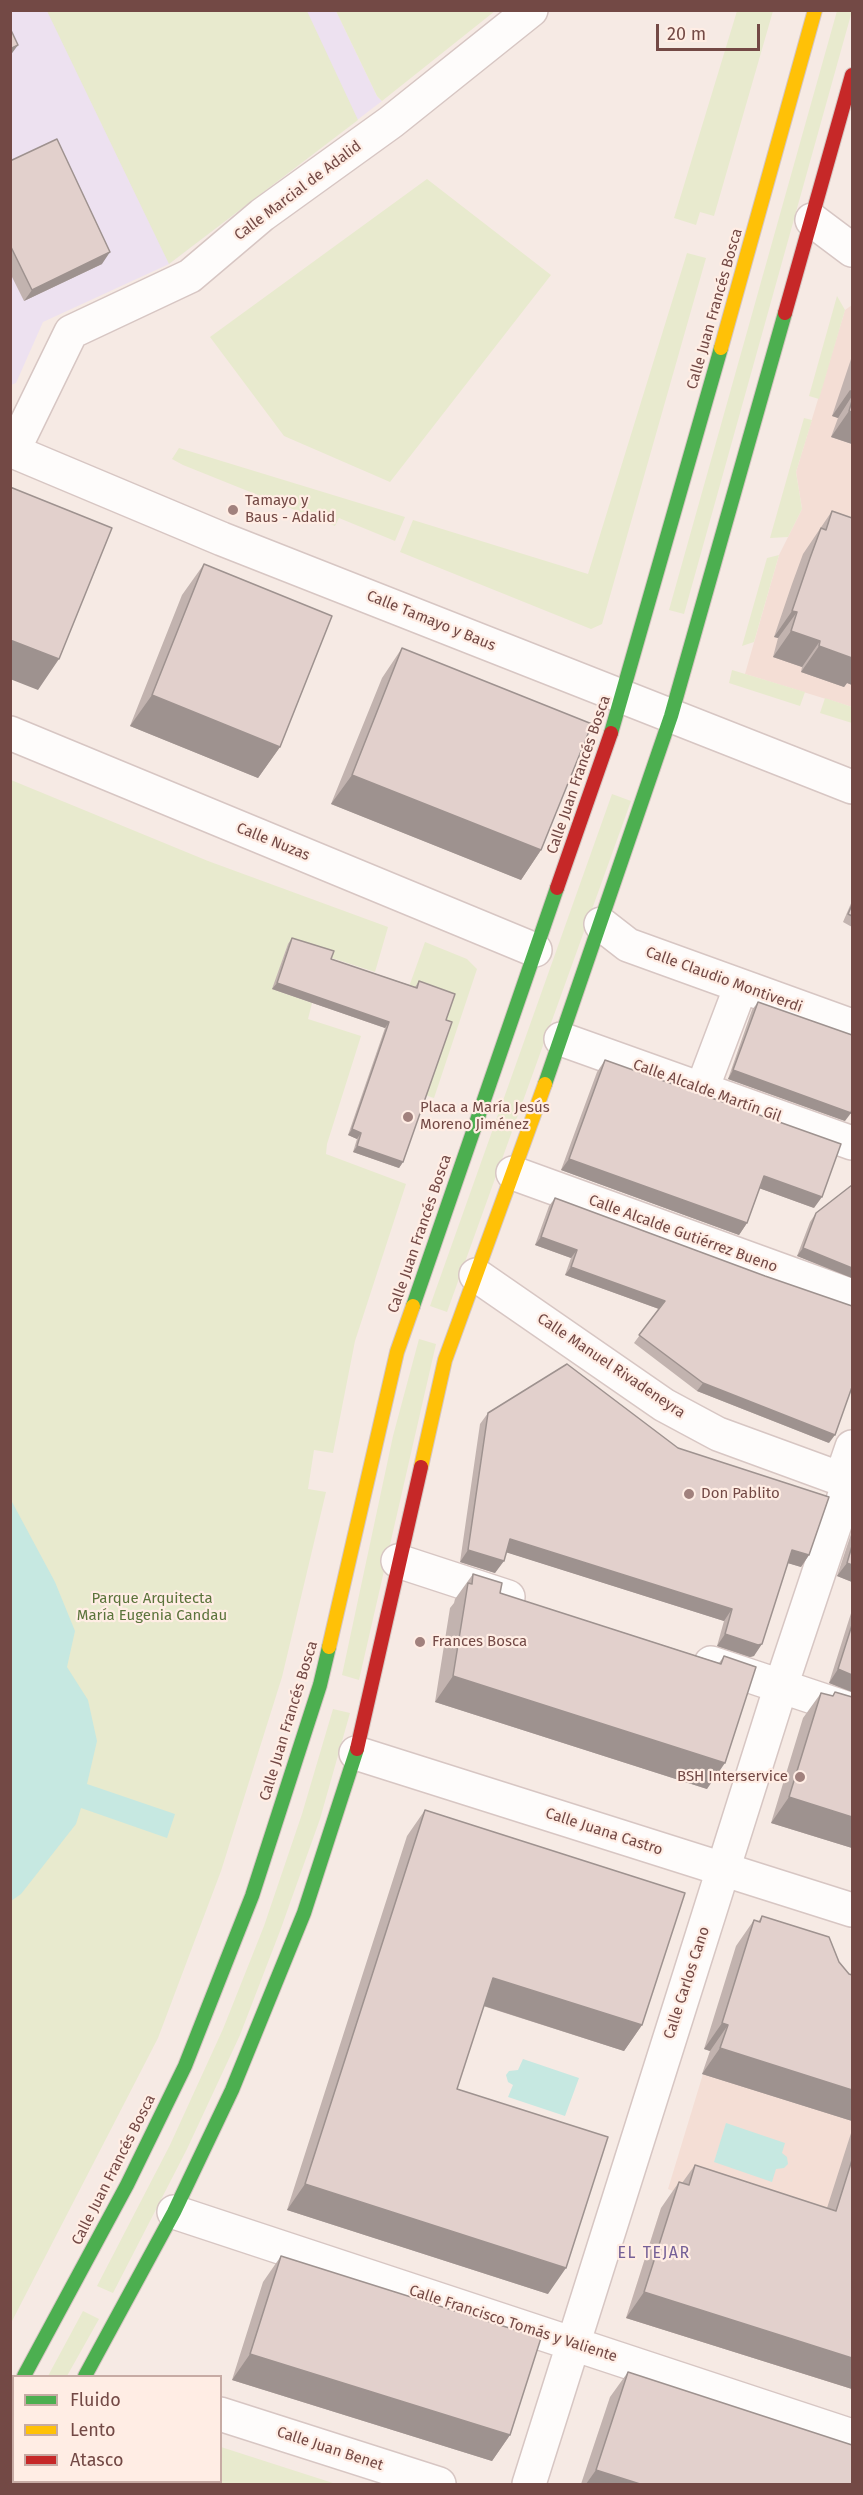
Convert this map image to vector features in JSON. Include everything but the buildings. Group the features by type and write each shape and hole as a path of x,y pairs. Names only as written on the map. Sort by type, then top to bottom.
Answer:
{"main road":[{"name":"Calle Juan Francés Bosca","path":"25,2375 128,2185 185,2066 252,1896 320,1685 397,1352 623,697 815,10"},
{"path":"92,2375 232,2090 304,1913 356,1753 445,1360 561,1039 672,716 852,75"}],"street":[{"name":"Calle Marcial de Adalid","path":"12,450 71,332 190,276 262,215 391,122 531,10"},
{"path":"812,220 852,250"},
{"name":"Calle Tamayo y Baus","path":"12,450 222,539 852,787"},
{"name":"Calle Nuzas","path":"10,733 535,950"},
{"name":"Calle Claudio Montiverdi","path":"601,924 628,945 852,1026"},
{"path":"702,1089 741,986"},
{"name":"Calle Alcalde Martín Gil","path":"561,1039 852,1143"},
{"name":"Calle Alcalde Gutiérrez Bueno","path":"513,1173 852,1296"},
{"name":"Calle Manuel Rivadeneyra","path":"476,1275 664,1405 718,1434 847,1482"},
{"name":"Calle Carlos Cano","path":"529,2484 847,1482 852,1447"},
{"path":"398,1562 536,1606"},
{"path":"681,1653 852,1710"},
{"name":"Calle Juana Castro","path":"356,1753 852,1910"},
{"name":"Calle Francisco Tomás y Valiente","path":"174,2212 852,2436"},
{"name":"Calle Juan Benet","path":"222,2415 440,2484"}],"shaded area":[{"path":"11,11 336,11 377,96 382,101 169,264 43,322 16,383 11,385"},
{"path":"852,305 852,707 745,674 779,555 802,509 796,472 845,310"},
{"path":"852,2010 852,2389 626,2318 661,2208 670,2211 676,2192 668,2189 710,2051"}],"green space":[{"path":"47,11 307,11 358,120 169,264"},
{"path":"336,11 495,11 382,101 377,96"},
{"path":"737,11 773,11 714,216 700,212 696,225 674,218"},
{"path":"837,11 852,11 684,614 669,610"},
{"path":"427,179 551,275 390,482 284,436 210,337"},
{"path":"687,253 706,258 602,624 591,629 400,552 413,520 588,574"},
{"path":"837,296 845,310 819,399 809,396"},
{"path":"804,418 812,420 796,472 802,509 788,537 770,538"},
{"path":"179,448 405,517 395,541 339,518 335,526 183,465 172,459"},
{"path":"779,555 754,642 742,646 767,558"},
{"path":"732,670 805,692 800,706 729,683"},
{"path":"825,698 852,707 852,723 820,713"},
{"name":"Parque Arquitecta María Eugenia Candau","path":"11,780 208,861 388,927 375,972 288,944 273,989 312,1003 308,1019 361,1036 327,1144 326,1154 406,1184 355,1341 333,1453 314,1450 308,1489 326,1492 282,1677 221,1871 158,2038 11,2323"},
{"path":"612,794 631,801 447,1312 430,1306"},
{"path":"425,942 467,959 477,969 434,1098 425,1095 400,1012"},
{"path":"419,1339 436,1344 359,1680 342,1675 393,1436"},
{"path":"333,1709 350,1713 320,1819 280,1931 240,2035 187,2149 113,2293 97,2286 170,2145 223,2029 264,1926 302,1814"},
{"path":"83,2311 99,2319 68,2375 49,2375"},
{"path":"222,2447 336,2484 80,2484 222,2483"}],"water":[{"path":"11,1500 55,1582 75,1631 67,1667 88,1700 97,1741 87,1784 175,1814 167,1838 81,1808 76,1824 21,1894 11,1901"},
{"path":"523,2059 579,2078 565,2116 508,2097 513,2085 508,2082 506,2075 509,2071 518,2070"},
{"path":"726,2123 785,2143 782,2153 787,2157 788,2164 784,2168 776,2169 772,2182 714,2162"}],"traffic: fast":[{"path":"545,1084 671,716 785,313"},
{"path":"611,733 721,348"},
{"path":"413,1306 557,888"},
{"path":"25,2375 127,2185 185,2066 252,1896 320,1685 329,1647"},
{"path":"86,2375 174,2212 232,2090 304,1913 357,1749"}],"traffic: slow":[{"path":"721,348 815,10"},
{"path":"421,1467 445,1360 545,1084"},
{"path":"329,1647 397,1352 413,1306"}],"traffic: jam":[{"path":"785,313 852,75"},
{"path":"557,888 611,733"},
{"path":"357,1749 421,1467"}],"place":[{"name":"Tamayo y Baus - Adalid","path":"233,510"},
{"name":"Placa a María Jesús Moreno Jiménez","path":"408,1117"},
{"name":"Don Pablito","path":"689,1494"},
{"name":"Frances Bosca","path":"420,1642"},
{"name":"BSH Interservice","path":"800,1777"}],"district":[{"name":"EL TEJAR","path":"654,2254"}]}
